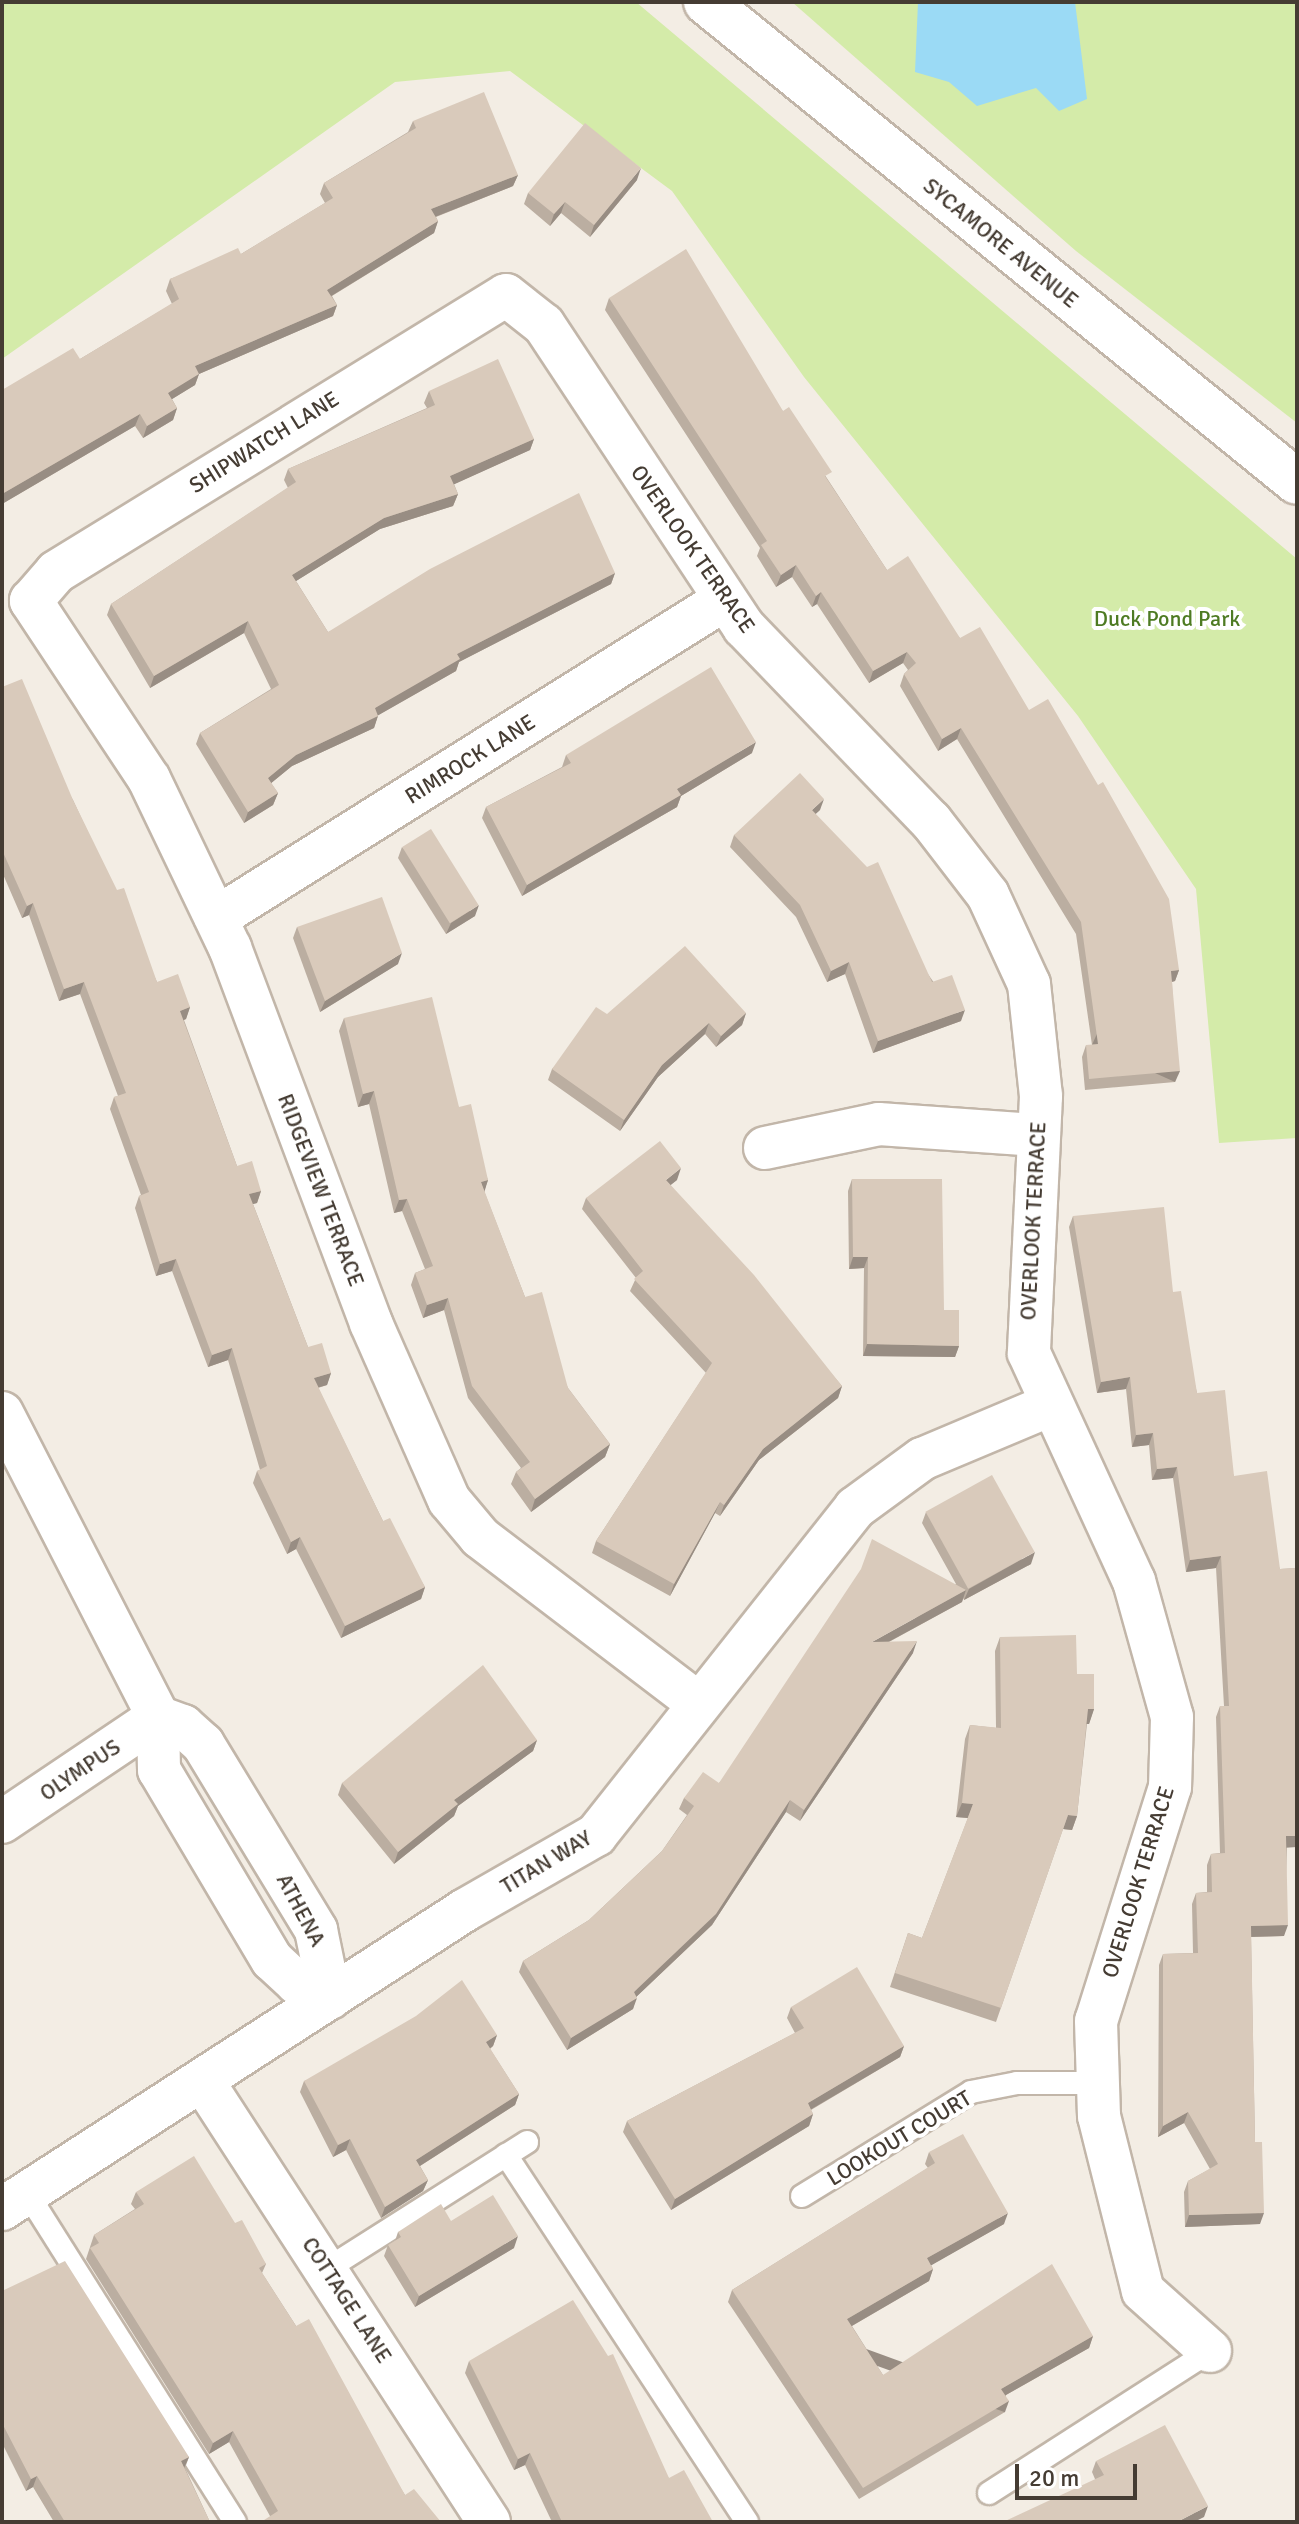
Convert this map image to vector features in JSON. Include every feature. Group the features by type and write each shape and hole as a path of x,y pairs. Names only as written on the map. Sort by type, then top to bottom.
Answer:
{"street":[{"name":"SYCAMORE AVENUE","path":"706,2 1297,482"},
{"name":"OVERLOOK TERRACE","path":"506,295 544,325 724,600 931,821 1009,930 1040,1048 1038,1135 1025,1317 1048,1406 1134,1581 1172,1717 1170,1787 1106,1979 1096,2021 1095,2083 1143,2291 1210,2351"},
{"name":"SHIPWATCH LANE","path":"31,601 56,572 506,295"},
{"name":"RIMROCK LANE","path":"216,918 724,600"},
{"name":"RIDGEVIEW TERRACE","path":"31,601 149,779 216,918 371,1323 449,1500 480,1537 699,1704"},
{"path":"765,1148 879,1124 1038,1135"},
{"name":"TITAN WAY","path":"14,2201 330,1998 596,1835 855,1508 922,1459 1048,1406"},
{"path":"2,1413 158,1717"},
{"name":"OLYMPUS","path":"2,1822 158,1717"},
{"name":"ATHENA","path":"158,1717 183,1726 203,1744 316,1930 330,1998"},
{"name":"COTTAGE LANE","path":"202,2080 489,2522"}],"lane":[{"name":"LOOKOUT COURT","path":"802,2196 971,2092 1017,2083 1095,2083"},
{"path":"327,2269 527,2142"},
{"path":"506,2155 747,2522"},
{"path":"14,2201 235,2522"},
{"path":"989,2493 1210,2351"}],"green space":[{"name":"Duck Pond Park","path":"2,2 636,2 1297,559 1297,1138 1219,1143 1196,889 1078,716 804,377 672,191 510,71 395,82 2,359"},
{"path":"792,2 1297,2 1297,423 1076,251"}],"water":[{"path":"918,2 1075,2 1087,99 1059,111 1036,88 977,106 949,82 915,72"}],"building":[{"path":"484,92 518,175 431,209 438,221 327,290 337,305 195,366 199,374 168,393 177,408 147,426 140,414 2,494 2,390 73,348 80,359 179,299 170,279 238,248 241,254 333,198 324,183 416,128 413,121"},
{"path":"585,123 641,168 594,225 565,202 554,214 528,193"},
{"path":"686,249 783,411 789,407 832,472 825,476 887,570 908,556 960,638 980,627 1029,710 1048,699 1098,785 1103,782 1169,899 1179,970 1171,971 1180,1071 1089,1079 1086,1045 1098,1044 1081,922 961,728 942,739 904,674 916,663 907,652 873,671 821,592 816,596 796,565 781,575 761,545 767,541 609,298"},
{"path":"498,359 534,439 450,476 458,494 384,518 292,575 328,632 430,569 579,493 615,573 457,654 460,659 375,708 378,716 296,755 268,778 278,793 248,812 200,733 279,685 248,621 154,676 111,604 296,482 288,469 435,405 429,391"},
{"path":"711,667 756,742 677,789 681,795 527,885 486,807 571,763 566,755"},
{"path":"22,679 73,800 117,890 124,888 157,982 178,974 190,1007 180,1011 237,1166 252,1161 261,1191 249,1194 308,1347 322,1343 331,1373 314,1378 383,1521 390,1518 425,1587 345,1626 300,1537 291,1542 257,1471 267,1466 232,1348 212,1355 176,1259 160,1264 139,1196 149,1192 114,1097 126,1093 84,982 64,989 33,903 27,906 2,850 2,687"},
{"path":"800,773 824,799 812,810 867,867 878,862 932,982 952,975 965,1010 878,1041 849,962 831,971 800,905 734,835"},
{"path":"431,829 479,905 450,923 402,847"},
{"path":"382,897 402,953 325,1001 297,927"},
{"path":"685,946 746,1013 721,1036 709,1023 662,1065 624,1120 552,1069 596,1007 607,1014"},
{"path":"432,997 459,1107 471,1104 488,1180 481,1182 525,1297 542,1292 568,1388 610,1444 535,1499 516,1472 530,1462 472,1386 448,1298 427,1305 415,1273 433,1266 407,1199 399,1200 374,1091 363,1094 344,1018"},
{"path":"660,1141 681,1168 666,1180 754,1275 842,1386 763,1449 724,1505 720,1502 674,1584 596,1541 712,1363 634,1279 643,1271 586,1198"},
{"path":"852,1179 942,1179 944,1310 959,1310 959,1346 867,1344 868,1257 853,1257"},
{"path":"1164,1207 1173,1292 1181,1291 1197,1393 1225,1390 1234,1476 1267,1471 1280,1569 1297,1568 1297,1836 1286,1836 1288,1925 1251,1926 1255,2142 1262,2142 1264,2213 1189,2215 1188,2181 1218,2164 1188,2112 1163,2126 1163,1954 1198,1953 1196,1893 1212,1892 1211,1854 1225,1853 1220,1706 1229,1706 1221,1556 1190,1560 1177,1467 1157,1469 1153,1433 1136,1435 1130,1377 1101,1382 1073,1216"},
{"path":"992,1475 1035,1552 968,1589 926,1512"},
{"path":"872,1539 966,1590 872,1642 917,1641 804,1810 790,1800 716,1914 634,1992 637,1998 571,2038 523,1961 589,1920 662,1851 694,1806 684,1798 703,1772 719,1783 861,1569"},
{"path":"1076,1635 1077,1674 1094,1674 1094,1709 1088,1709 1077,1816 1068,1815 1001,2008 895,1973 908,1933 922,1938 973,1804 962,1803 970,1725 1001,1728 1000,1637"},
{"path":"483,1665 537,1740 454,1800 458,1804 398,1852 342,1783"},
{"path":"857,1967 904,2046 808,2103 813,2114 675,2199 627,2121 804,2028 791,2007"},
{"path":"462,1980 497,2035 486,2042 519,2094 416,2160 428,2180 385,2207 350,2139 338,2145 304,2081 416,2016"},
{"path":"963,2134 1008,2213 927,2258 933,2269 847,2319 883,2375 1052,2264 1093,2336 1001,2389 1009,2401 863,2488 732,2290 935,2163 929,2152"},
{"path":"194,2156 235,2223 242,2220 266,2264 259,2268 296,2326 309,2319 405,2495 414,2489 441,2522 261,2522 278,2511 233,2431 213,2443 90,2248 99,2243 94,2235 144,2204 136,2192"},
{"path":"493,2195 518,2236 419,2296 388,2245 401,2237 398,2232 441,2204 451,2221"},
{"path":"65,2261 189,2457 181,2461 210,2522 65,2522 37,2476 31,2479 2,2423 2,2291"},
{"path":"573,2300 608,2356 613,2354 669,2478 684,2470 713,2522 562,2522 530,2453 518,2459 469,2361"},
{"path":"1165,2425 1208,2506 1177,2522 1003,2522 1104,2475 1096,2461"}]}
